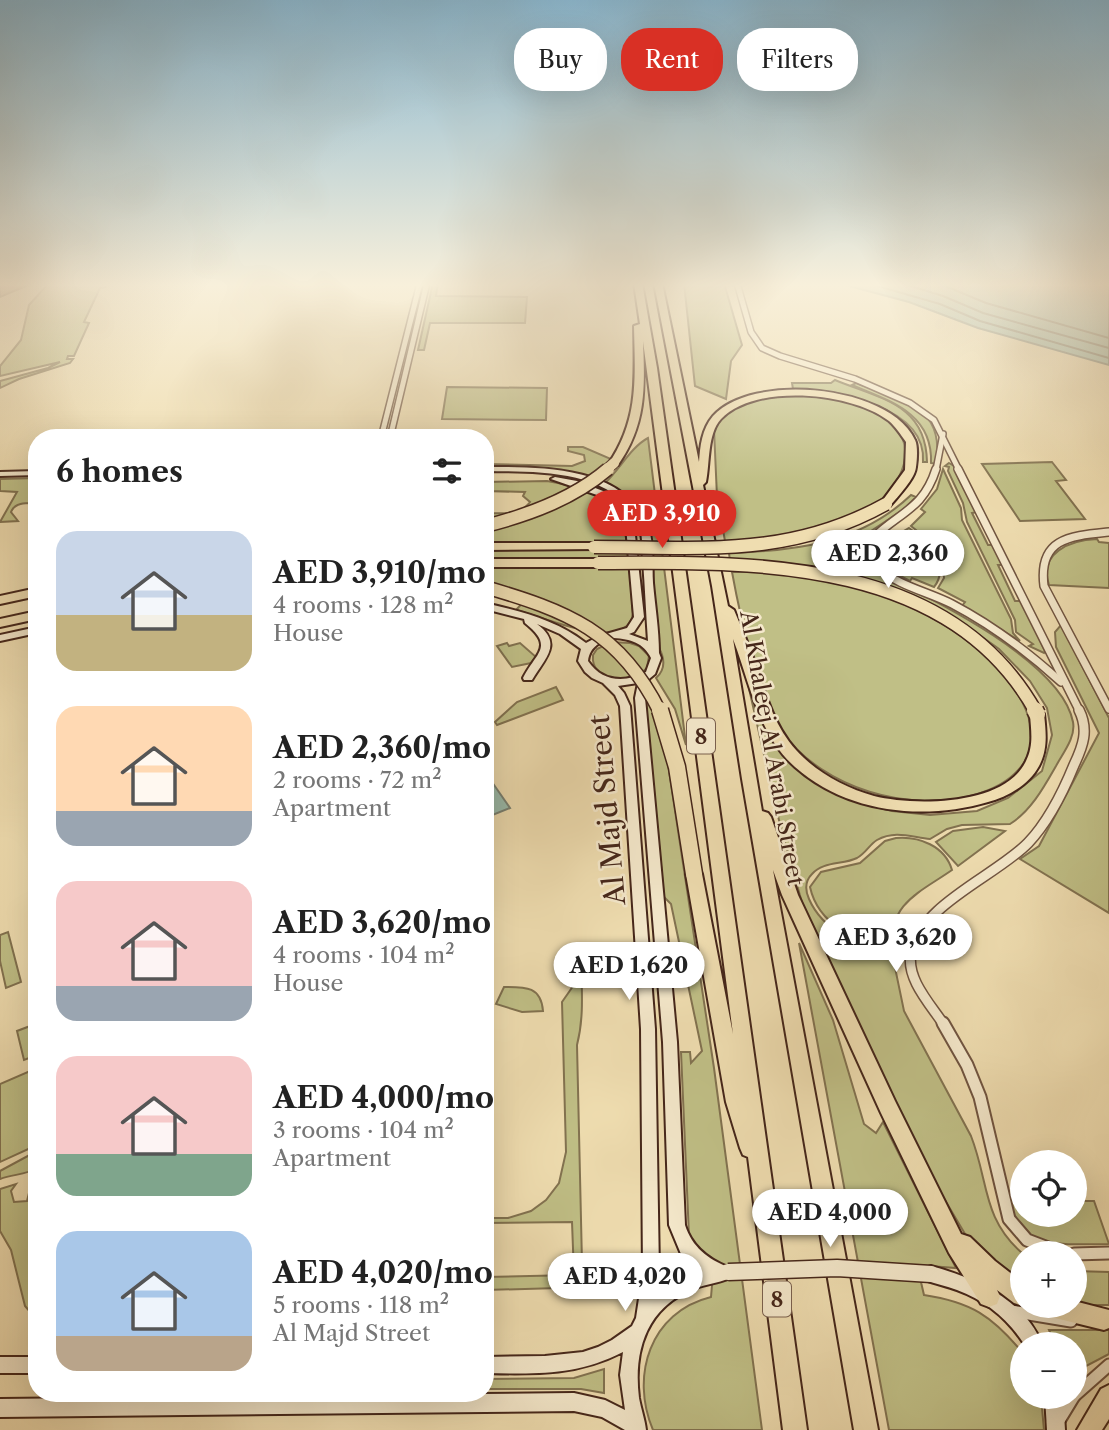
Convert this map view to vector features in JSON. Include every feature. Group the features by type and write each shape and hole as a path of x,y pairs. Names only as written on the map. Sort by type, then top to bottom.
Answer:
{"highway":[{"path":"494,524 560,501 586,486 614,463 628,444 635,425 639,396 638,350"},
{"name":"8","path":"648,350 795,1430"},
{"name":"Al Khaleej Al Arabi Street","path":"671,350 718,586 749,779 866,1430"},
{"path":"494,547 727,546 797,539 848,525 886,505 907,482 916,457 912,439 898,424 872,408 818,394 774,394 745,400 726,410 710,427 699,487"},
{"path":"494,563 740,564 790,567 845,576 877,586 948,621 978,643 1019,682 1037,714 1042,731 1038,758 1029,771 1012,786 982,800 946,807 905,807 852,794 823,780 799,762 772,729 761,707 750,668 718,586"},
{"path":"494,589 526,598 565,614 605,640 637,672 659,708 668,731 736,1102 745,1135 759,1168"},
{"path":"0,594 28,591"},
{"path":"0,600 28,592"},
{"path":"0,623 28,617"},
{"path":"749,779 790,895 946,1224 989,1296"},
{"path":"946,1224 1010,1297"},
{"path":"1087,1314 1107,1319"},
{"path":"1088,1430 1109,1397"}],"street":[{"path":"383,429 403,350"},
{"path":"392,429 411,350"},
{"path":"766,350 915,404 930,415 943,435 1085,721 1086,738 1045,822 1018,852 926,922 913,941 908,958 913,976 973,1078 991,1137 1002,1208 1017,1230 1031,1241"},
{"path":"943,435 939,463 929,490 920,503 872,539 869,544 871,557 890,576 944,600 1032,655 1066,687"},
{"path":"939,463 947,461 957,464"},
{"path":"0,467 28,466"},
{"path":"494,470 545,471 578,476 612,490 635,509 645,531 654,652 654,669 644,678 627,683 607,681 586,668 583,655 586,648 598,639 631,630 639,617 631,533 619,508 600,493 565,480 494,477"},
{"path":"0,474 28,473"},
{"path":"1109,532 1084,534 1057,543 1044,557 1041,570 1044,586 1109,709"},
{"path":"494,609 566,632 586,648"},
{"path":"499,610 528,621 543,636 546,646 544,655 528,678"},
{"path":"0,638 28,632"},
{"path":"614,635 638,639 654,652"},
{"path":"1032,655 1051,654"},
{"name":"Al Majd Street","path":"644,678 640,698 670,1042 677,1225 680,1237 694,1258 723,1273"},
{"name":"Al Majd Street","path":"607,681 619,693 625,706 647,1016 651,1272 640,1324 628,1360 628,1388 638,1429"},
{"path":"1087,1254 1109,1253"},
{"path":"494,1365 585,1362 613,1350 665,1295 682,1285 723,1273 837,1268 931,1274 1010,1302"},
{"path":"1061,1318 1070,1321 1107,1319"},
{"path":"0,1365 28,1366"},
{"path":"1087,1384 1109,1365"},
{"path":"0,1408 574,1402 605,1409 638,1429"},
{"path":"1055,1409 1056,1427"},
{"path":"1056,1427 1066,1409"}],"shaded area":[{"path":"13,350 77,350 74,356 68,356 67,359 73,359 70,363 0,388 0,381 60,362 0,376 0,366"},
{"path":"691,350 739,350 731,361 726,399 695,386"},
{"path":"835,380 884,399 910,416 919,427 925,443 927,462 923,462 920,443 910,427 894,414 853,398 793,389 792,383 831,383"},
{"path":"856,383 903,401 927,417 934,429 937,444 936,464 931,463 930,446 917,421 894,404 852,385"},
{"path":"447,387 547,388 546,420 442,419"},
{"path":"790,394 839,399 881,415 900,434 905,447 905,461 899,477 889,492 875,505 842,522 784,536 725,541 717,497 714,429 721,417 745,401"},
{"path":"648,438 686,745 675,709 656,678 662,671 663,660 659,648 649,532 633,503 605,483 636,447"},
{"path":"568,447 583,447 611,459 593,478 536,469 494,468 494,464 572,466 585,461 584,455 568,451"},
{"path":"1052,462 1066,480 1056,481 1085,519 1020,521 982,464"},
{"path":"949,463 954,466 977,512 972,513 988,545 994,545 1004,565 998,565 1015,601 1022,601 1044,653 1029,646 1033,644 1016,632 1015,620 967,522 963,503 948,471 949,467 945,466"},
{"path":"943,469 961,508 962,520 1011,619 1013,633 1020,641 962,606 965,602 938,588 944,578 938,555 929,542 911,526 925,512 921,509 937,489"},
{"path":"28,478 28,504 15,506 11,512 18,521 0,522 17,492 0,491 0,479"},
{"path":"547,481 568,485 589,492 609,504 622,521 628,552 633,614 627,626 615,632 599,632 562,625 516,610 529,596 494,586 494,513 515,512 530,502 523,496 525,492 494,491 494,482"},
{"path":"911,495 916,497 904,509 868,533 862,531 859,551 868,566 878,575 882,574 962,616 1021,655 1046,677 1064,699 1073,722 1071,739 1047,782 1018,819 1010,824 962,825 947,829 930,839 890,835 874,842 857,858 817,870 806,886 815,910 833,929 867,947 892,953 904,1011 971,1136 993,1213 1010,1241 1010,1279 971,1244 933,1180 805,913 781,829 737,636 759,715 775,744 864,804 892,811 930,815 977,811 1008,798 1042,771 1052,735 1047,708 1030,681 999,649 967,626 940,609 842,572 787,564 730,561 729,553 779,550 849,534 892,511"},
{"path":"909,528 923,539 935,554 940,571 934,587 912,578 910,581 895,572 881,553 883,539 890,532 897,535"},
{"path":"1097,539 1099,542 1109,543 1109,588 1049,585 1048,564 1059,550 1077,542"},
{"path":"732,572 770,572 850,585 925,614 960,635 990,661 1015,690 1025,707 1031,726 1031,745 1023,764 1007,780 981,793 949,800 922,801 870,792 821,769 800,752 774,718 751,656"},
{"path":"1061,625 1109,718 1109,913 1020,859 1039,846 1099,733 1056,647 1055,632"},
{"path":"611,642 639,646 649,656 647,668 641,673 623,678 605,676 598,671 593,655 597,649"},
{"path":"507,643 509,646 520,643 536,657 531,663 512,667 497,646"},
{"path":"556,687 563,700 497,725 495,722 517,702"},
{"path":"647,697 664,738 714,1068 762,1430 653,1430 646,1409 645,1368 650,1349 660,1331 673,1317 690,1305 711,1297 714,1262 700,1256 689,1236 681,1052 690,1052 691,1063 702,1051 671,904 664,897"},
{"path":"983,827 1005,831 958,866 936,842 953,831"},
{"path":"896,838 930,844 944,855 952,870 918,893 901,910 895,920 892,948 853,937 830,922 814,900 810,887 821,872 860,863 885,841"},
{"path":"8,932 21,982 6,988 0,961 0,935"},
{"path":"799,943 833,1020 864,1124 876,1133 883,1122 956,1268 917,1265 924,1295 968,1307 990,1320 1010,1339 1010,1409 1042,1409 1044,1430 889,1430"},
{"path":"572,952 581,952 582,1010 577,1045 582,1263 574,1282 559,1288 494,1290 494,1277 574,1275 572,1222 494,1223 494,1218 508,1218 531,1211 546,1200 559,1183 566,1152 562,1002 578,979 577,971 571,963"},
{"path":"504,987 525,988 535,992 542,1003 543,1011 522,1012 496,1004"},
{"path":"28,1027 28,1058 24,1060 17,1031"},
{"path":"28,1072 28,1149 0,1162 0,1084"},
{"path":"28,1156 28,1172 0,1179 0,1171"},
{"path":"16,1184 11,1191 14,1202 27,1201 28,1197 28,1310 11,1250 0,1231 0,1189"},
{"path":"1087,1201 1094,1201 1109,1244 1045,1241 1032,1236 1021,1227 1087,1227"},
{"path":"1087,1271 1109,1272 1109,1305 1087,1305"},
{"path":"1049,1330 1109,1330 1109,1354 1087,1365 1087,1332"},
{"path":"604,1369 604,1393 581,1389 494,1389 494,1379 574,1378"}],"water":[{"path":"1055,350 1109,350 1109,365"},
{"path":"494,785 510,808 494,814"}]}
